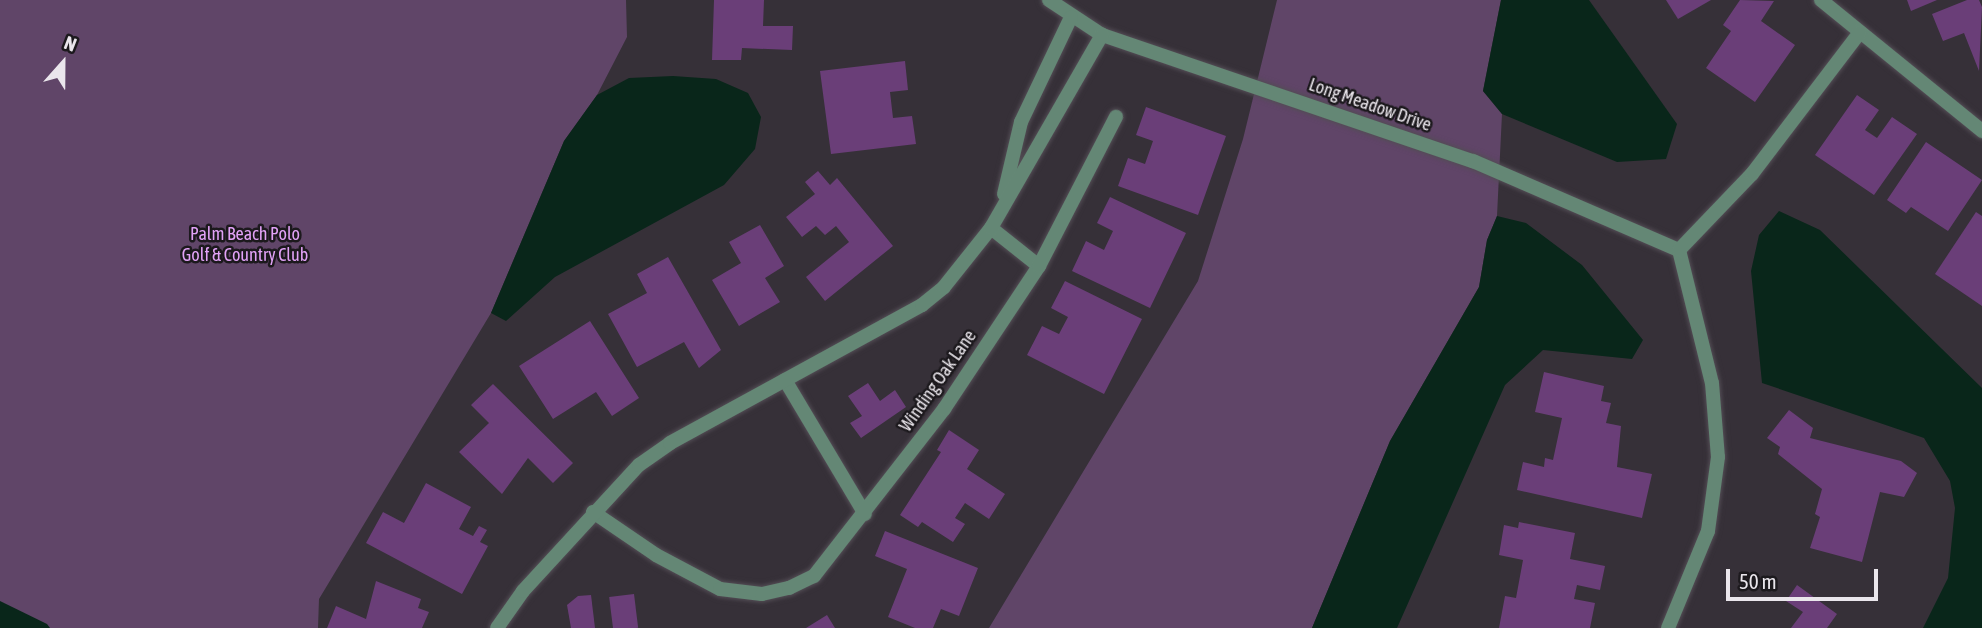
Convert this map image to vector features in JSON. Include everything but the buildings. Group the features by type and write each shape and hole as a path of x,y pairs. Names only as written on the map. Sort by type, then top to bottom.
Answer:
{"street":[{"name":"Long Meadow Drive","path":"1049,0 1102,35 1473,161 1679,250"},
{"path":"1821,0 1982,131"},
{"path":"1000,209 1020,122 1071,17"},
{"path":"1668,628 1708,531 1718,457 1712,383 1679,250 1752,174 1860,32"},
{"path":"497,628 523,591 639,465 670,443 922,305 956,274 991,229 1000,209 1102,35"},
{"name":"Winding Oak Lane","path":"593,512 708,584 748,594 776,592 814,576 866,514 944,409 1039,266 1116,117"},
{"path":"991,229 1039,266"},
{"path":"785,380 866,514"}],"green space":[{"name":"Palm Beach Polo Golf & Country Club","path":"0,0 626,0 627,37 597,95 564,141 491,313 319,599 318,628 0,628"},
{"path":"1277,0 1501,0 1483,91 1502,114 1497,216 1487,240 1479,287 1390,441 1312,628 989,628 1198,281 1243,139"}],"shaded area":[{"path":"1501,0 1589,0 1677,124 1666,159 1617,162 1502,114 1483,91"},
{"path":"673,76 716,79 748,93 761,117 755,149 724,185 555,277 506,321 491,313 564,141 597,95 629,78"},
{"path":"1779,211 1820,230 1982,388 1982,628 1923,628 1948,578 1955,508 1950,481 1924,438 1762,383 1751,271 1759,235"},
{"path":"1497,216 1526,223 1582,265 1643,340 1632,359 1543,350 1505,385 1397,628 1312,628 1390,441 1479,287 1487,240"},
{"path":"0,601 47,624 50,628 0,628"}]}
